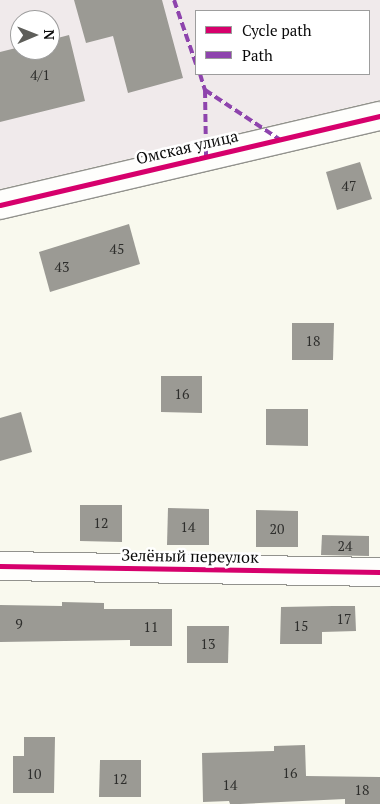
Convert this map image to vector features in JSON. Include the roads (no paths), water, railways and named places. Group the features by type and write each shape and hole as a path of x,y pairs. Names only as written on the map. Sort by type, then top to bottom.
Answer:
{"street":[{"name":"Омская улица","path":"0,205 380,116"},
{"name":"Зелёный переулок","path":"0,566 380,572"}]}
